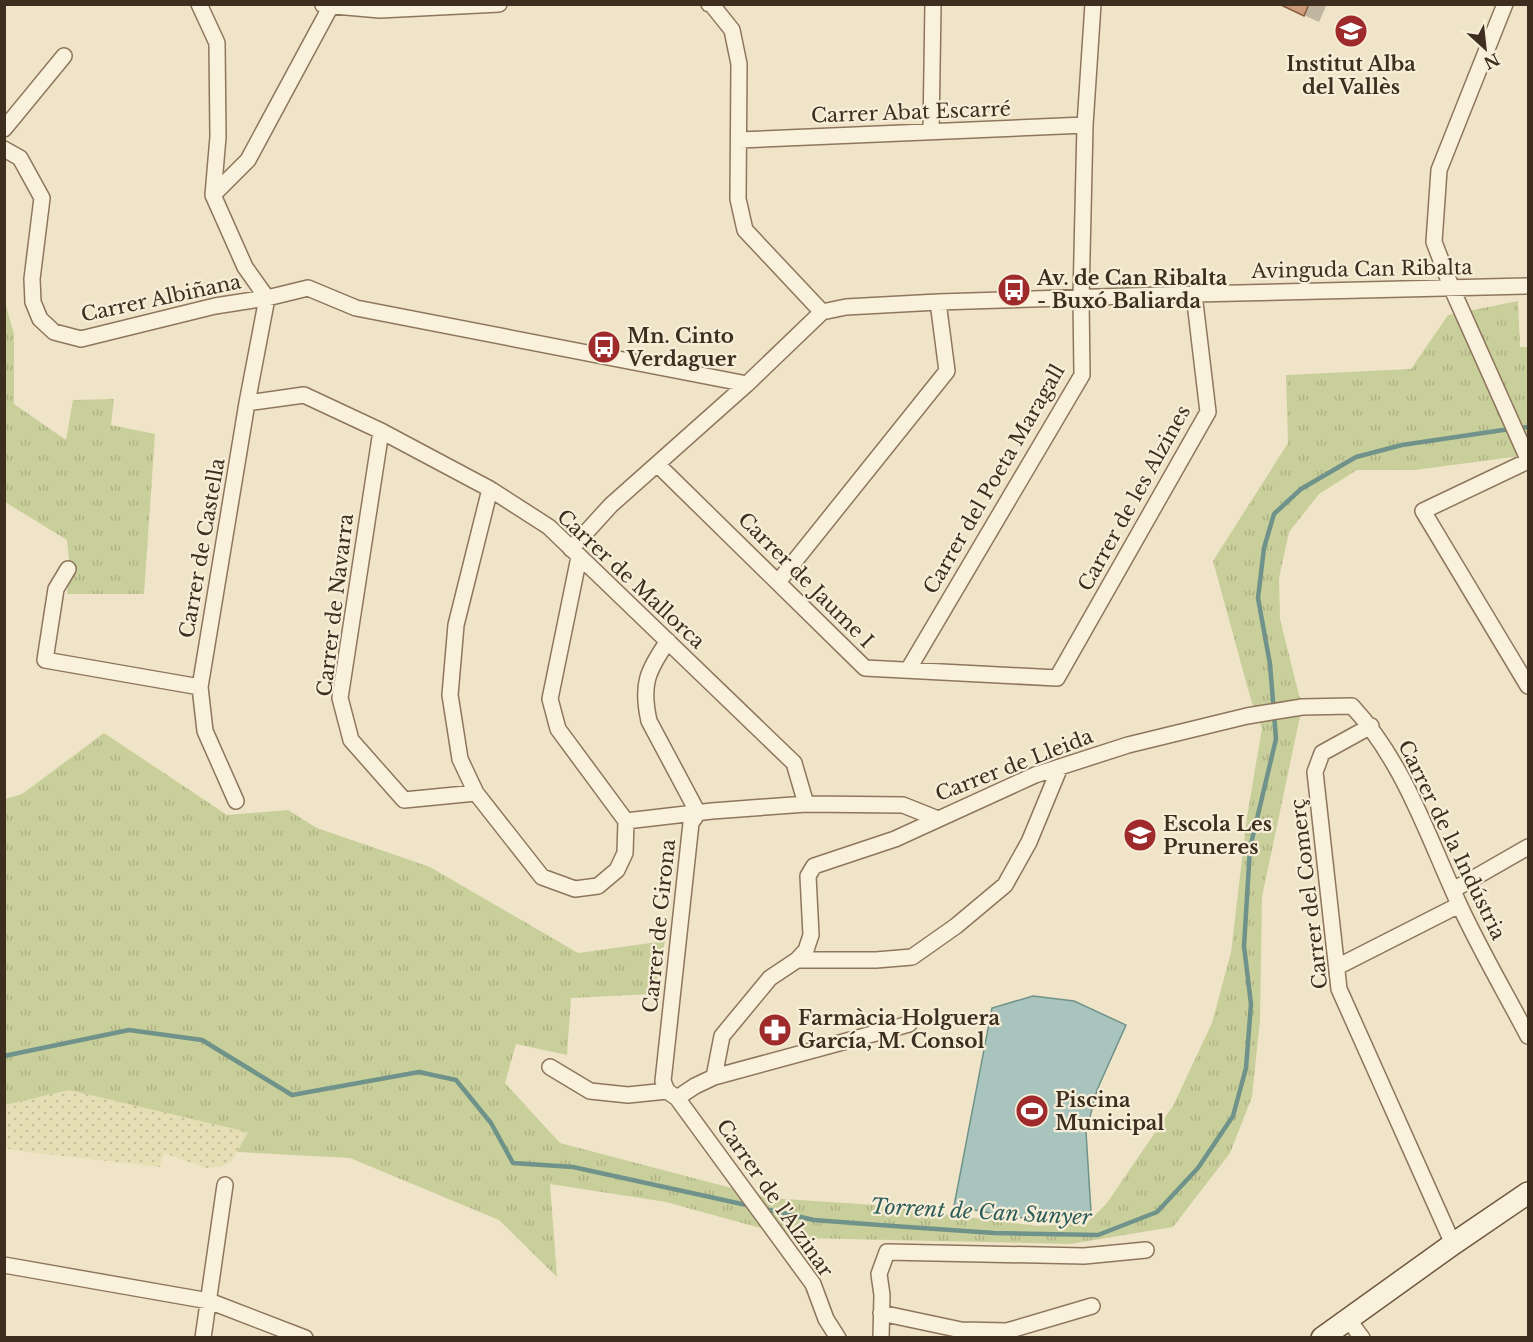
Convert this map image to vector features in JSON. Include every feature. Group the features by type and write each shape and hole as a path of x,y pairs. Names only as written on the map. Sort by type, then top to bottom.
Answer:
{"street":[{"path":"199,4 217,43 218,138 213,195 244,267 267,298"},
{"path":"213,195 248,160 328,5 380,10 499,4"},
{"path":"490,489 456,625 450,695 460,759 476,793 542,877 574,889 598,886 617,870 625,853 626,821 558,729 550,699 575,553 611,505 747,384 822,312 745,230 738,199 739,64 732,30 712,5 708,4"},
{"path":"931,132 933,4"},
{"name":"Carrer del Poeta Maragall","path":"908,670 1082,375 1081,298 1085,125 1093,4"},
{"path":"1505,4 1439,171 1434,242 1452,289 1528,460 1423,511 1528,686"},
{"path":"4,129 64,56"},
{"name":"Carrer Abat Escarré","path":"739,140 1085,125"},
{"name":"Carrer Albiñana","path":"4,149 20,158 42,198 32,279 33,302 40,319 54,332 81,339 214,306 267,298 308,288 356,308 747,384"},
{"name":"Avinguda Can Ribalta","path":"822,312 846,307 938,302 1528,286"},
{"name":"Carrer de les Alzines","path":"1057,678 1208,412 1194,294"},
{"name":"Carrer de Castella","path":"236,801 205,731 200,687 247,403 267,298"},
{"path":"778,582 947,371 938,302"},
{"name":"Carrer de Mallorca","path":"247,403 304,395 381,431 490,489 549,527 794,763 806,804"},
{"name":"Carrer de Navarra","path":"381,431 340,698 351,740 404,800 476,793"},
{"name":"Carrer de Jaume I","path":"657,464 865,668 1057,678"},
{"path":"68,569 56,590 45,660 200,687"},
{"path":"668,641 654,662 645,688 645,704 649,721 698,813"},
{"name":"Carrer de Lleida","path":"626,821 806,804 903,805 938,819 1035,775 1128,745 1247,716 1302,707 1352,706 1371,726"},
{"name":"Carrer de la Indústria","path":"1371,726 1399,770 1459,905 1528,1036"},
{"name":"Carrer del Comerç","path":"1371,726 1322,753 1316,772 1339,989 1453,1244"},
{"path":"797,960 876,960 912,957 956,926 1005,885 1029,842 1060,767"},
{"name":"Carrer de Girona","path":"672,1094 663,1081 691,824 698,813"},
{"path":"714,1077 722,1036 770,978 797,960 806,950 812,935 808,876 814,866 895,839 938,819"},
{"path":"1453,890 1528,847"},
{"path":"1337,967 1459,905"},
{"path":"550,1067 590,1091 628,1095 672,1094 714,1077 909,1024"},
{"name":"Carrer de l'Alzinar","path":"672,1094 813,1284 826,1319 837,1338"},
{"path":"203,1338 225,1185"},
{"path":"1322,1338 1528,1193"},
{"path":"881,1338 882,1295 879,1274 887,1252 1084,1256 1146,1250"},
{"path":"4,1266 209,1301 305,1338"},
{"path":"881,1313 961,1330 1007,1331 1092,1306"},
{"path":"1348,1319 1362,1338"}],"shaded area":[{"path":"69,1090 244,1128 248,1132 232,1161 221,1166 206,1168 164,1153 160,1167 11,1150 5,1147 4,1105"}],"green space":[{"path":"4,299 14,334 14,404 66,440 73,400 114,399 111,425 155,434 144,594 67,594 70,569 67,540 5,502"},
{"path":"1518,301 1520,347 1528,347 1528,455 1415,470 1357,470 1319,494 1289,532 1279,578 1280,619 1302,707 1262,897 1260,1020 1252,1097 1230,1153 1173,1227 1070,1244 797,1238 666,1202 550,1184 557,1277 499,1220 350,1158 237,1152 248,1132 69,1090 5,1105 5,799 22,794 104,733 227,815 288,810 317,828 430,867 578,953 665,941 654,994 571,998 567,1055 516,1044 505,1083 560,1143 770,1198 875,1205 1038,1226 1087,1223 1107,1203 1173,1106 1212,1023 1231,952 1247,817 1262,728 1251,700 1213,561 1288,443 1286,375 1411,369 1448,315"}],"water":[{"name":"Piscina Municipal","path":"1033,996 1074,1001 1126,1025 1097,1090 1086,1132 1091,1212 1016,1218 954,1206 992,1008"}],"building":[{"path":"1279,4 1309,4 1304,16"}],"waterway":[{"name":"Torrent de Can Sunyer","path":"1519,428 1528,427"},
{"name":"Torrent de Can Sunyer","path":"765,1209 814,1220 994,1233 1098,1235 1157,1212 1198,1168 1233,1116 1246,1068 1251,1004 1244,946 1250,848 1276,739 1270,664 1258,598 1264,548 1274,514 1301,489 1356,457 1402,445 1510,429"},
{"name":"Torrent de Can Sunyer","path":"4,1056 129,1030 202,1040 292,1095 419,1072 456,1080 491,1123 513,1163 573,1167 751,1206"}],"place":[{"name":"Institut Alba del Vallès","path":"1351,31"},
{"name":"Av. de Can Ribalta - Buxó Baliarda","path":"1014,290"},
{"name":"Mn. Cinto Verdaguer","path":"604,347"},
{"name":"Escola Les Pruneres","path":"1140,835"},
{"name":"Farmàcia Holguera García, M. Consol","path":"775,1030"},
{"name":"Piscina Municipal","path":"1032,1111"}]}
